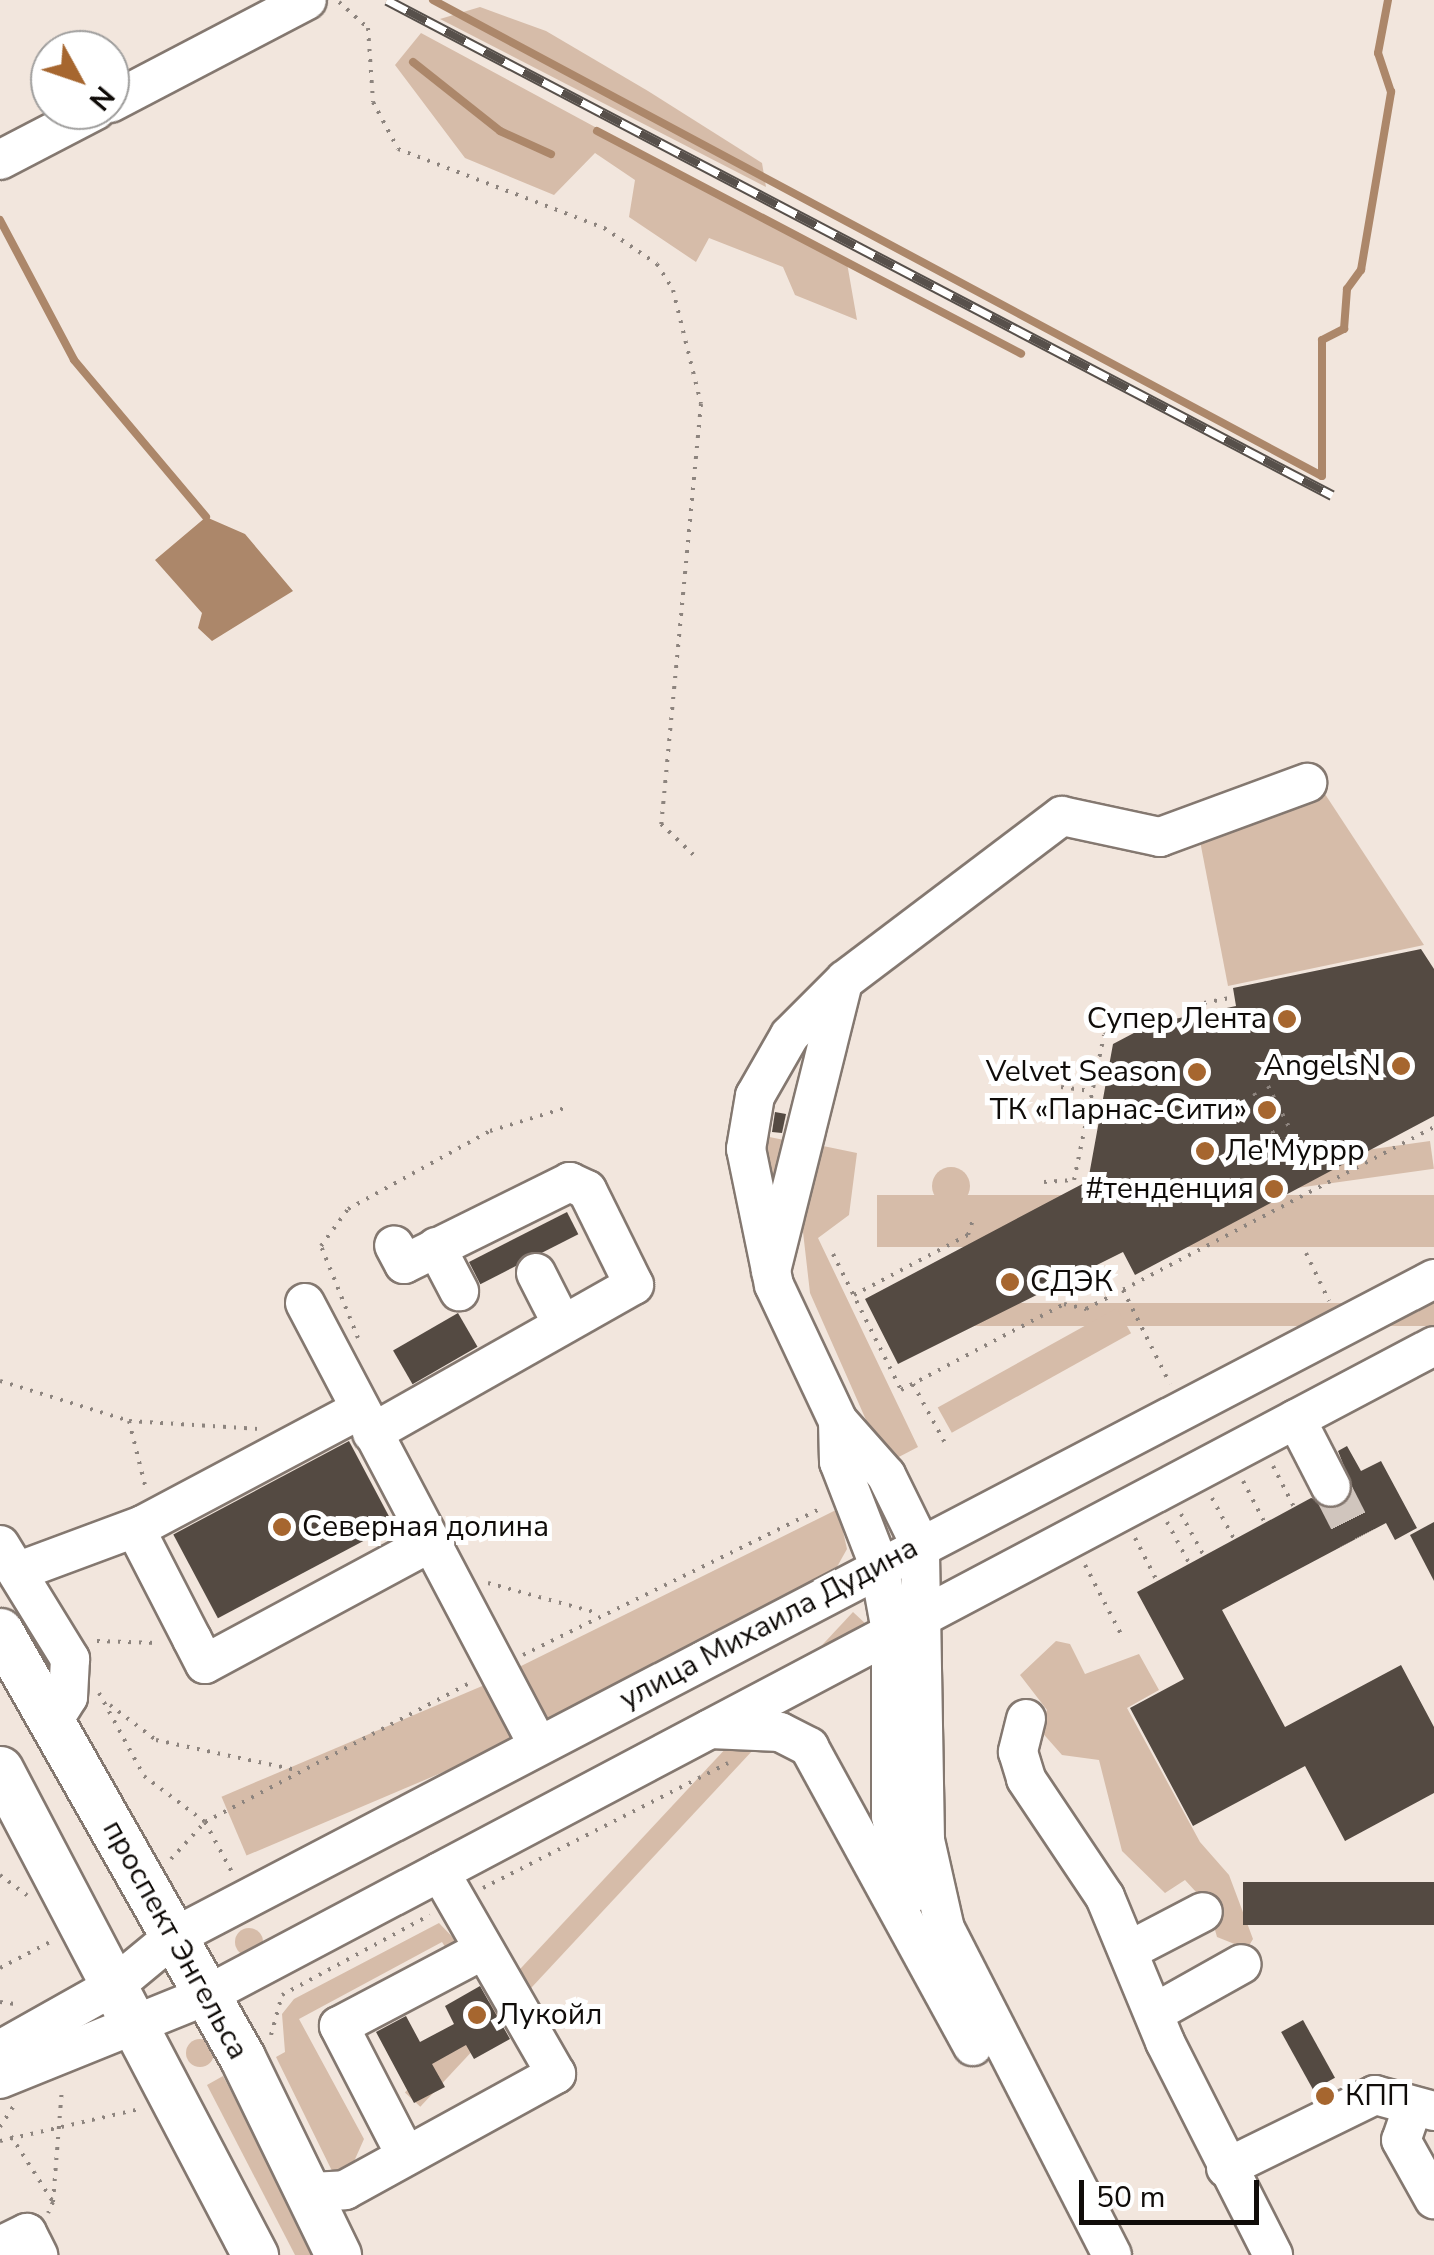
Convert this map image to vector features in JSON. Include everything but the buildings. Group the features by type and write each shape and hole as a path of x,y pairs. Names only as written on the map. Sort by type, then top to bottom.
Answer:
{"main road":[{"name":"проспект Энгельса","path":"0,1631 54,1720 205,1996 311,2192 337,2253"},
{"path":"0,1769 255,2255"}],"street":[{"path":"130,92 306,0"},
{"path":"0,160 58,130"},
{"path":"936,1974 893,1844 907,1623 920,1544 886,1475 838,1421 771,1271 749,1181 755,1096 790,1034 844,980 1062,816 1160,837 1307,783"},
{"path":"771,1271 844,980"},
{"path":"54,1720 68,1697 64,1648 9,1558 148,1520 306,1438 365,1422 634,1284 579,1184 557,1184 404,1264 394,1246"},
{"path":"436,1247 459,1291"},
{"path":"536,1273 561,1322"},
{"name":"улица Михаила Дудина","path":"122,2002 172,1938 920,1544 1434,1279"},
{"path":"305,1302 538,1745"},
{"path":"0,2050 122,2002 205,1996 447,1887 708,1729 1434,1346"},
{"path":"1296,1419 1331,1487"},
{"path":"838,1421 838,1462 907,1623 929,1878 1024,2086 1112,2255"},
{"path":"148,1520 139,1536 205,1664 435,1552"},
{"path":"1026,1719 1018,1752 1026,1779 1130,1950 1226,2168 1273,2255"},
{"path":"708,1729 780,1732 809,1747 936,1974 1024,2086 1083,2255"},
{"path":"311,2192 345,2190 556,2074 500,1969 481,1951 447,1887"},
{"path":"1130,1950 1203,1912"},
{"path":"391,2162 340,2026 481,1951"},
{"path":"1156,2012 1242,1964"},
{"path":"0,2079 122,2002"},
{"path":"1226,2168 1375,2096 1424,2108 1401,2140 1434,2198"},
{"path":"337,2253 342,2221 391,2162"}],"path":[{"path":"335,0 368,28 373,102 398,149 604,228 657,264 673,290 700,404 661,824 699,860"},
{"path":"1204,1003 1234,997"},
{"path":"1044,1182 1074,1180 1104,1035 1148,1018"},
{"path":"1268,1086 1292,1132"},
{"path":"1061,1087 1090,1090"},
{"path":"1254,1093 1276,1140"},
{"path":"834,1254 902,1390 1064,1304 1086,1309 1434,1127"},
{"path":"854,1295 968,1235 974,1216"},
{"path":"1306,1253 1331,1306"},
{"path":"1123,1290 1172,1389"},
{"path":"0,1381 129,1421 306,1438"},
{"path":"914,1384 945,1444"},
{"path":"129,1421 148,1520"},
{"path":"1273,1466 1294,1507"},
{"path":"1243,1482 1265,1523"},
{"path":"1212,1498 1234,1539"},
{"path":"1260,1514 1269,1510"},
{"path":"1182,1514 1204,1556"},
{"path":"1167,1522 1189,1564"},
{"path":"1135,1538 1157,1581"},
{"path":"435,1552 516,1596 598,1614"},
{"path":"1085,1565 1123,1638"},
{"path":"64,1648 192,1639"},
{"path":"64,1648 107,1702 144,1776 205,1822 236,1878"},
{"path":"107,1702 156,1740 300,1771"},
{"path":"272,2041 282,1995 447,1887 730,1761"},
{"path":"0,1875 38,1904"},
{"path":"0,1968 56,1938"},
{"path":"22,2245 53,2202 56,2127 65,2067"},
{"path":"136,2091 154,2125"},
{"path":"0,2141 154,2104"},
{"path":"11,2136 53,2202"}],"shaded area":[{"path":"480,7 546,31 648,91 762,163 766,187 440,19"},
{"path":"421,33 847,263 857,320 795,295 783,267 709,238 696,262 629,217 635,180 595,153 554,195 465,158 395,65"},
{"path":"206,517 245,534 293,591 212,641 198,628 202,613 155,560"},
{"path":"1323,791 1424,945 1228,986 1200,841"},
{"path":"760,1135 794,1142 773,1197"},
{"path":"1430,1141 1434,1169 1110,1214 1106,1187"},
{"path":"823,1146 857,1153 849,1215 818,1238 918,1447 893,1460 874,1438 810,1293 802,1223"},
{"path":"951,1167 965,1172 970,1186 965,1200 951,1205 937,1200 932,1186 937,1172"},
{"path":"877,1195 1434,1195 1434,1247 877,1247"},
{"path":"924,1303 1434,1303 1434,1326 924,1326"},
{"path":"1117,1308 1131,1333 952,1433 938,1407"},
{"path":"838,1509 847,1549 833,1574 548,1724 513,1670"},
{"path":"853,1612 868,1626 420,2107 405,2092"},
{"path":"1056,1641 1070,1644 1085,1674 1139,1654 1159,1690 1127,1708 1200,1842 1229,1875 1253,1939 1247,1949 1217,1937 1208,1905 1185,1880 1165,1893 1122,1851 1099,1760 1062,1755 1039,1729 1047,1710 1020,1675"},
{"path":"494,1681 519,1740 247,1856 222,1797"},
{"path":"439,1923 461,1946 449,1953 442,1942 299,2019 364,2139 348,2175 335,2177 276,2057 285,2052 282,2014 294,1999"},
{"path":"249,1928 259,1932 263,1942 259,1952 249,1956 239,1952 235,1942 239,1932"},
{"path":"200,2039 210,2043 214,2053 210,2063 200,2067 190,2063 186,2053 190,2043"},
{"path":"223,2076 295,2213 311,2255 295,2255 207,2085"}],"waterway":[{"path":"433,0 1322,476 1322,340 1344,329 1347,289 1361,270 1391,92 1378,53 1388,0"},
{"path":"413,62 500,131 551,154"},
{"path":"597,131 1021,354"},
{"path":"0,220 74,360 206,517"}],"tunnel":[{"path":"1331,1487 1357,1538"}],"railway":[{"path":"387,0 1332,495"}],"place":[{"name":"Супер Лента","path":"1287,1019"},
{"name":"AngelsN","path":"1401,1066"},
{"name":"Velvet Season","path":"1197,1072"},
{"name":"ТК «Парнас-Сити»","path":"1267,1110"},
{"name":"Ле'Муррр","path":"1205,1151"},
{"name":"#тенденция","path":"1274,1189"},
{"name":"СДЭК","path":"1010,1282"},
{"name":"Северная долина","path":"282,1527"},
{"name":"Лукойл","path":"477,2015"},
{"name":"КПП","path":"1325,2096"}]}
